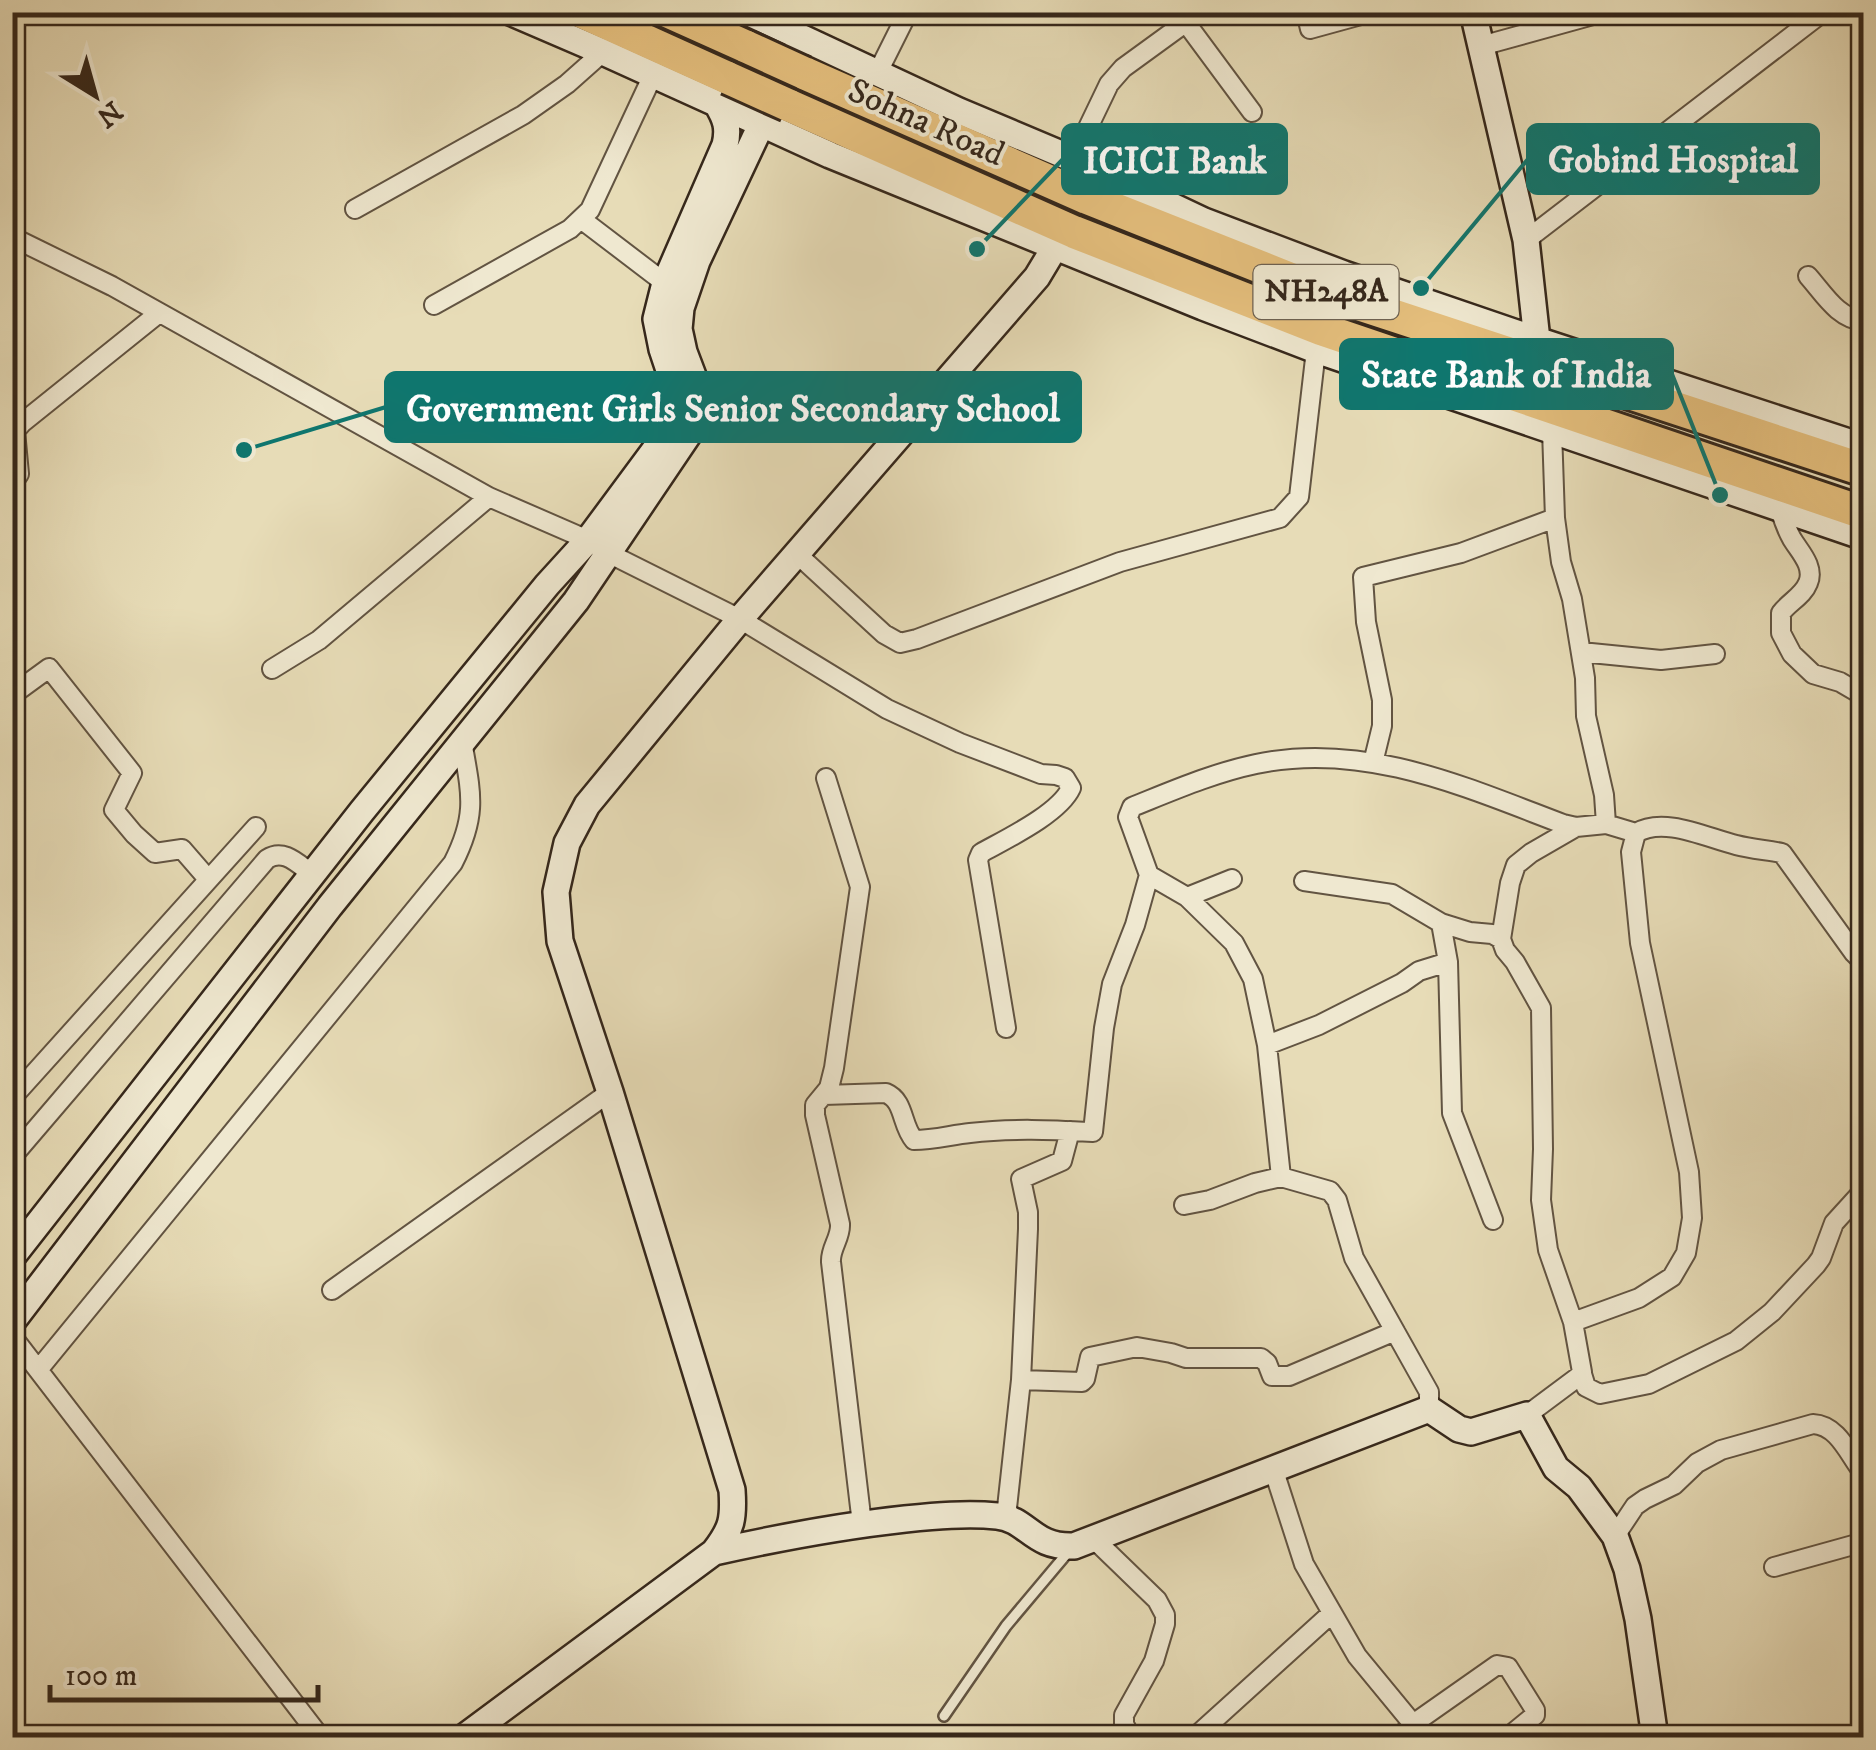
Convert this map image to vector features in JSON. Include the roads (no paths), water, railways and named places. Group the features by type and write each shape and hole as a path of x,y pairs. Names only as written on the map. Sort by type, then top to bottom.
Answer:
{"highway":[{"name":"Sohna Road","path":"582,12 723,91 788,105 1074,232 1321,329 1864,513"},
{"name":"Sohna Road","path":"670,12 1087,198 1331,294 1864,470"}],"street":[{"path":"510,12 653,75 723,91 760,124 830,155 1316,350 1864,538"},
{"path":"747,12 1204,221 1344,274 1864,448"},
{"path":"878,72 908,12"},
{"path":"1306,12 1310,28 1372,12"},
{"path":"1473,12 1526,240 1537,340"},
{"path":"1482,46 1604,12"},
{"path":"1526,240 1824,12"},
{"path":"1072,159 1109,84 1188,16 1252,112"},
{"path":"12,1258 312,874 547,585 598,546 688,435 698,416 700,397 684,352 679,328 681,308 697,262 802,38"},
{"path":"355,209 523,115 567,84 602,52"},
{"path":"434,305 570,230 590,210 653,75"},
{"path":"321,1738 38,1370 14,1318 330,906 576,600 598,546 674,424 680,404 656,319 665,283 725,145 728,130 723,91"},
{"path":"581,219 665,283"},
{"path":"12,237 112,286 489,497 598,546 740,619 887,708 960,742 1041,774 1064,778 1070,788 1067,796 1030,826 980,853 978,860 1006,1028"},
{"path":"463,1738 714,1552 728,1534 734,1514 732,1490 560,941 556,892 567,843 587,805 740,619 1038,277 1055,247"},
{"path":"1808,276 1841,314 1864,321"},
{"path":"12,484 18,474 15,431 159,313"},
{"path":"797,554 884,634 900,642 1120,562 1280,518 1299,498 1316,350"},
{"path":"1552,430 1560,562 1572,599 1585,678 1586,716 1604,794 1606,824"},
{"path":"272,668 319,640 489,497"},
{"path":"1780,509 1790,536 1809,567 1810,580 1780,613 1782,632 1792,654 1813,674 1840,682 1864,696"},
{"path":"1373,763 1382,726 1382,700 1366,622 1364,577 1461,553 1555,518"},
{"path":"1581,652 1661,660 1715,654"},
{"path":"12,695 49,668 132,774 114,810 156,853 182,849 208,880"},
{"path":"38,1370 452,862 469,826 470,789 462,742"},
{"path":"824,1095 893,1096 914,1140 1048,1129 1092,1132 1112,984 1149,875 1128,817 1132,807 1199,780 1261,762 1304,758 1390,765 1431,775 1563,824 1606,824 1636,833"},
{"path":"826,778 860,888 834,1068 831,1083 815,1105 815,1115 840,1230 830,1262 862,1524"},
{"path":"1576,826 1516,865 1501,938 1541,1008 1541,1200 1548,1250 1572,1322 1586,1387 1600,1394 1649,1384 1736,1341 1772,1312 1816,1265 1834,1223 1864,1190"},
{"path":"12,1098 256,827"},
{"path":"1572,1322 1639,1298 1672,1277 1686,1253 1692,1218 1689,1172 1640,943 1631,852 1636,833 1643,829 1682,828 1738,846 1782,853 1864,962"},
{"path":"12,1156 267,858 274,854 286,856 312,874"},
{"path":"1149,875 1187,897 1234,943 1253,978 1267,1044 1281,1177"},
{"path":"1187,897 1232,879"},
{"path":"1304,881 1392,894 1441,923 1501,938"},
{"path":"1441,923 1448,962 1452,1113 1492,1220"},
{"path":"1267,1044 1319,1025 1402,984 1419,971 1448,962"},
{"path":"332,1290 610,1092"},
{"path":"1006,1517 1021,1380 1028,1229 1021,1178 1062,1161 1070,1131"},
{"path":"1184,1205 1281,1177 1330,1191 1354,1258 1429,1392 1429,1409"},
{"path":"1021,1380 1082,1382 1090,1357 1137,1347 1186,1358 1261,1358 1268,1362 1272,1376 1289,1376 1395,1331"},
{"path":"1429,1409 1459,1429 1471,1432 1528,1415 1582,1374"},
{"path":"714,1552 862,1524 938,1516 1006,1517 1039,1540 1060,1547 1084,1542 1429,1409"},
{"path":"1528,1415 1556,1468 1579,1487 1615,1536 1638,1619 1655,1738"},
{"path":"1615,1536 1634,1506 1674,1485 1697,1463 1722,1450 1813,1424 1823,1424 1834,1431 1859,1468"},
{"path":"1274,1468 1304,1564 1357,1656 1413,1724"},
{"path":"1084,1542 1156,1600 1165,1615 1154,1661 1124,1715 1131,1738"},
{"path":"1774,1567 1864,1542"},
{"path":"1194,1738 1332,1614"},
{"path":"1398,1738 1503,1665 1535,1710 1535,1715 1507,1738"}],"lane":[{"path":"944,1716 1006,1626 1084,1542"}],"place":[{"name":"ICICI Bank","path":"977,249"},
{"name":"Gobind Hospital","path":"1421,288"},
{"name":"Government Girls Senior Secondary School","path":"244,450"},
{"name":"State Bank of India","path":"1720,495"}]}
